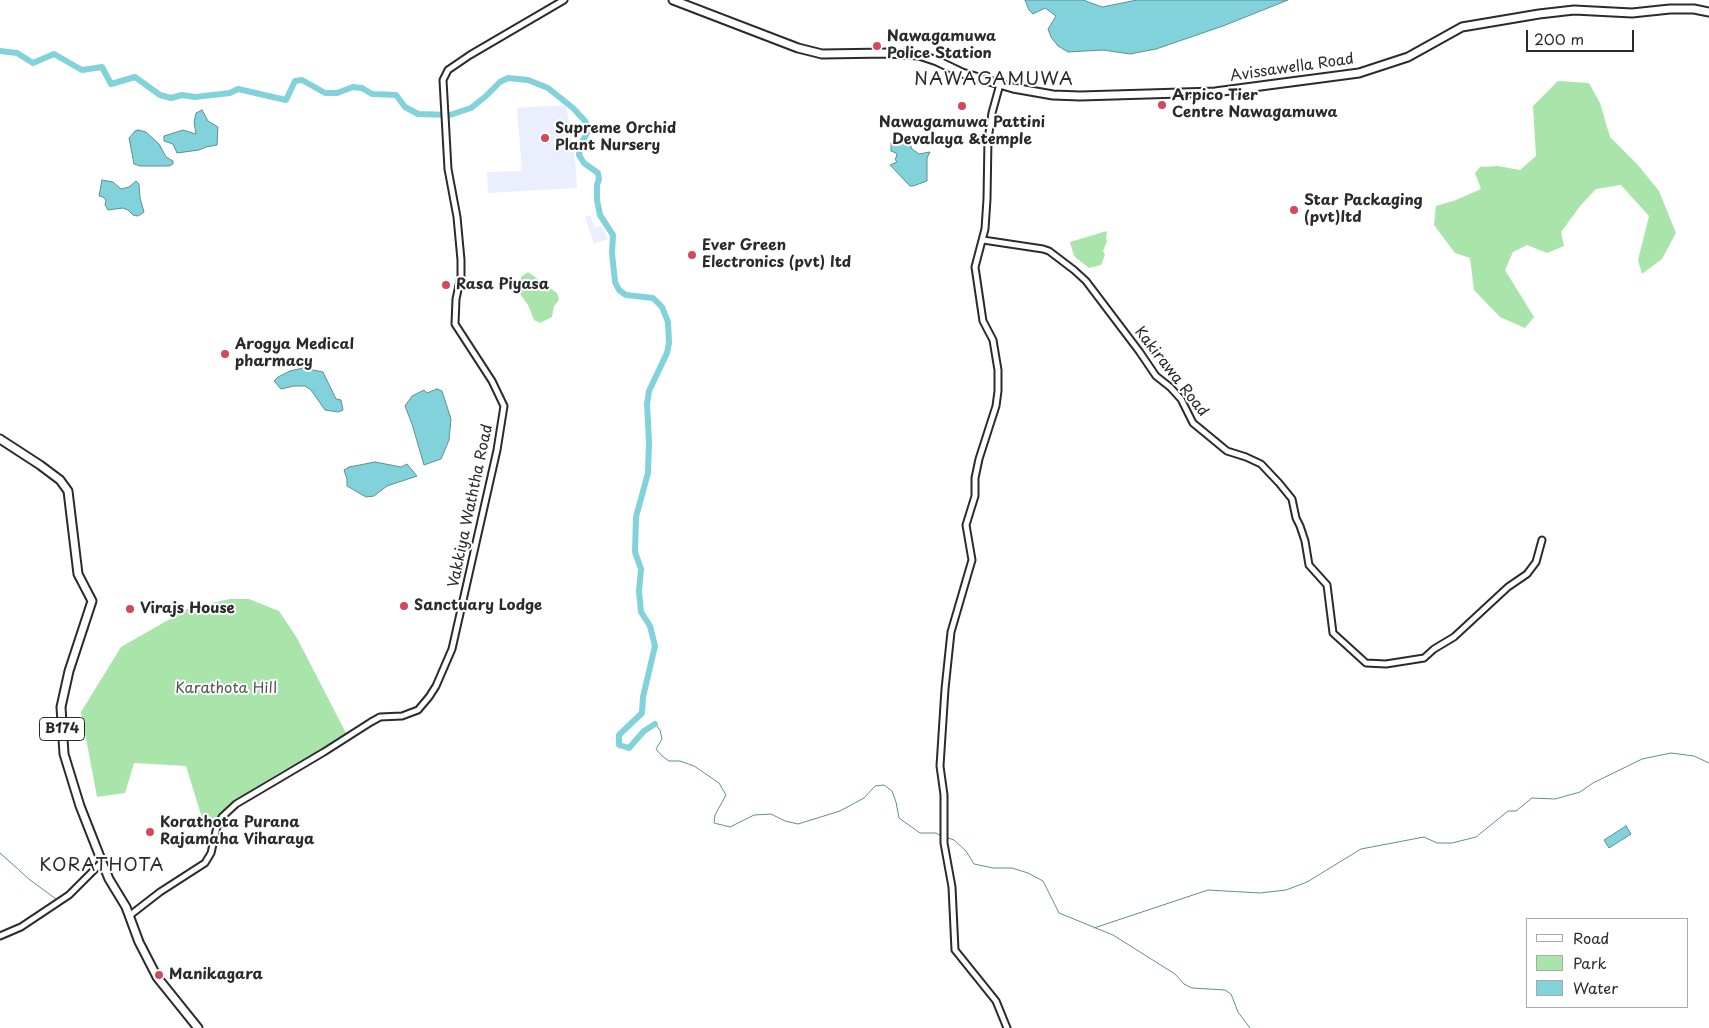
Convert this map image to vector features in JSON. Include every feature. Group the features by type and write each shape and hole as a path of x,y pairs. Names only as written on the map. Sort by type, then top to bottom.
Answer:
{"main road":[{"name":"Avissawella Road","path":"673,0 798,48 832,55 888,53 920,55 937,60 962,73 1031,92 1080,96 1239,90 1359,73 1408,57 1462,26 1539,14 1574,10 1632,13 1670,9 1694,9 1709,12"},
{"name":"B174","path":"0,439 60,480 68,490 78,574 92,601 69,671 61,707 64,754 80,806 102,862 109,879 126,907 139,942 157,977 198,1028"}],"street":[{"name":"Vakkiya Waththa Road","path":"129,916 160,892 205,863 211,852 217,826 222,817 236,804 380,717 402,716 418,710 430,697 436,686 452,649 497,450 504,406 492,380 455,324 461,260 457,218 448,169 443,80 448,70 470,55 564,0"},
{"path":"1000,84 992,113 988,139 987,209 983,240 976,263 975,274 982,321 993,340 998,370 998,391 996,406 975,478 975,496 966,525 972,560 951,632 941,749 944,843 952,887 955,950 996,1001 1007,1028"},
{"name":"Kakirawa Road","path":"983,240 1043,248 1074,270 1086,281 1140,351 1156,376 1181,399 1193,423 1228,451 1261,464 1279,483 1292,499 1296,518 1305,542 1309,565 1327,584 1333,633 1366,664 1386,664 1424,658 1434,649 1454,637 1508,587 1527,574 1536,562 1542,540"},
{"path":"0,936 21,927 69,895 102,862"}],"shaded area":[{"name":"Supreme Orchid Plant Nursery","path":"566,105 576,169 577,188 488,193 487,172 522,171 517,108"},
{"path":"590,215 595,227 600,226 608,239 594,244 585,217"}],"green space":[{"path":"1558,81 1589,83 1600,103 1610,137 1638,165 1659,191 1676,233 1662,259 1642,274 1638,260 1649,216 1621,185 1596,189 1581,205 1561,232 1564,246 1547,253 1527,245 1513,252 1505,270 1534,317 1525,328 1500,317 1474,290 1470,258 1455,253 1434,225 1436,206 1481,189 1475,173 1480,167 1498,166 1520,170 1536,156 1533,106"},
{"path":"1107,231 1107,241 1103,251 1105,255 1101,265 1089,268 1074,256 1070,242"},
{"path":"528,272 557,293 559,300 554,306 552,317 540,323 534,320 528,305 520,294 519,284 521,277"},
{"name":"Karathota Hill","path":"230,599 249,599 279,611 297,638 347,735 231,803 211,827 203,821 186,766 134,763 125,793 97,797 81,712 121,647 189,608"}],"water":[{"path":"1025,0 1083,0 1102,7 1137,0 1288,0 1223,26 1156,49 1130,54 1103,50 1068,52 1058,46 1048,29 1056,16 1045,8 1033,14"},
{"path":"202,110 208,121 218,127 217,145 177,153 173,144 164,141 164,136 183,130 196,134 194,122 196,113"},
{"path":"138,130 146,132 159,144 166,157 173,161 173,164 169,166 140,166 134,164 129,138"},
{"path":"895,140 908,140 912,149 919,154 930,152 927,158 927,181 910,186 890,165 897,162 895,159 896,153 891,151 891,143"},
{"path":"102,180 113,182 121,189 129,187 136,181 139,184 144,212 138,216 123,208 108,210 105,205 106,200 99,196"},
{"path":"303,368 323,372 336,399 341,400 343,410 338,412 325,410 311,390 305,386 281,389 274,381 290,371"},
{"path":"437,389 442,391 451,419 449,440 441,459 424,465 405,406 412,396 424,390 427,393"},
{"path":"375,462 401,467 407,464 417,476 387,486 374,496 366,497 347,486 344,470 349,467"},
{"path":"1626,826 1631,834 1609,848 1604,840"}],"waterway":[{"path":"0,51 17,53 33,63 54,54 82,70 102,67 111,84 135,77 160,95 171,98 182,95 195,97 230,93 238,89 286,100 295,81 302,80 325,93 337,93 353,87 362,88 372,94 396,95 405,107 418,114 450,115 471,108 500,82 508,78 528,80 548,88 573,108 585,121 589,129 580,146 579,155 584,163 598,173 597,200 600,215 613,235 612,253 615,282 619,290 626,295 653,298 662,307 668,322 669,343 667,353 649,391 647,404 648,473 636,517 635,552 641,569 639,591 641,612 650,626 655,646 643,697 642,713 619,735 619,745 629,748 644,731 655,724"},
{"path":"655,724 660,730 662,739 656,749 662,756 669,761 680,761 694,766 719,783 726,795 715,815 714,823 730,827 754,815 771,814 785,821 798,824 840,811 864,798 875,786 884,785 892,791 899,818 920,833 936,833 941,836"},
{"path":"1094,928 1208,890 1260,893 1286,890 1307,882 1361,849 1424,837 1437,843 1452,843 1476,837 1508,811 1516,811 1532,798 1555,799 1580,792 1593,783 1642,759 1671,753 1694,756 1709,763"},
{"path":"945,837 954,840 966,851 974,864 993,868 1012,868 1028,873 1043,881 1059,913 1113,935 1175,974 1184,984 1192,988 1225,990 1231,994 1238,1012 1250,1028"},
{"path":"0,853 30,880 56,899"}],"place":[{"name":"Nawagamuwa Police Station","path":"877,46"},
{"name":"Arpico Tier Centre Nawagamuwa","path":"1162,105"},
{"name":"Nawagamuwa Pattini Devalaya &temple","path":"962,106"},
{"name":"Supreme Orchid Plant Nursery","path":"545,138"},
{"name":"Star Packaging (pvt)ltd","path":"1294,210"},
{"name":"Ever Green Electronics (pvt) ltd","path":"692,255"},
{"name":"Rasa Piyasa","path":"446,285"},
{"name":"Arogya Medical pharmacy","path":"225,354"},
{"name":"Sanctuary Lodge","path":"404,606"},
{"name":"Virajs House","path":"130,609"},
{"name":"Korathota Purana Rajamaha Viharaya","path":"150,832"},
{"name":"Manikagara","path":"159,975"}],"district":[{"name":"NAWAGAMUWA","path":"994,80"},
{"name":"KORATHOTA","path":"102,866"}]}
